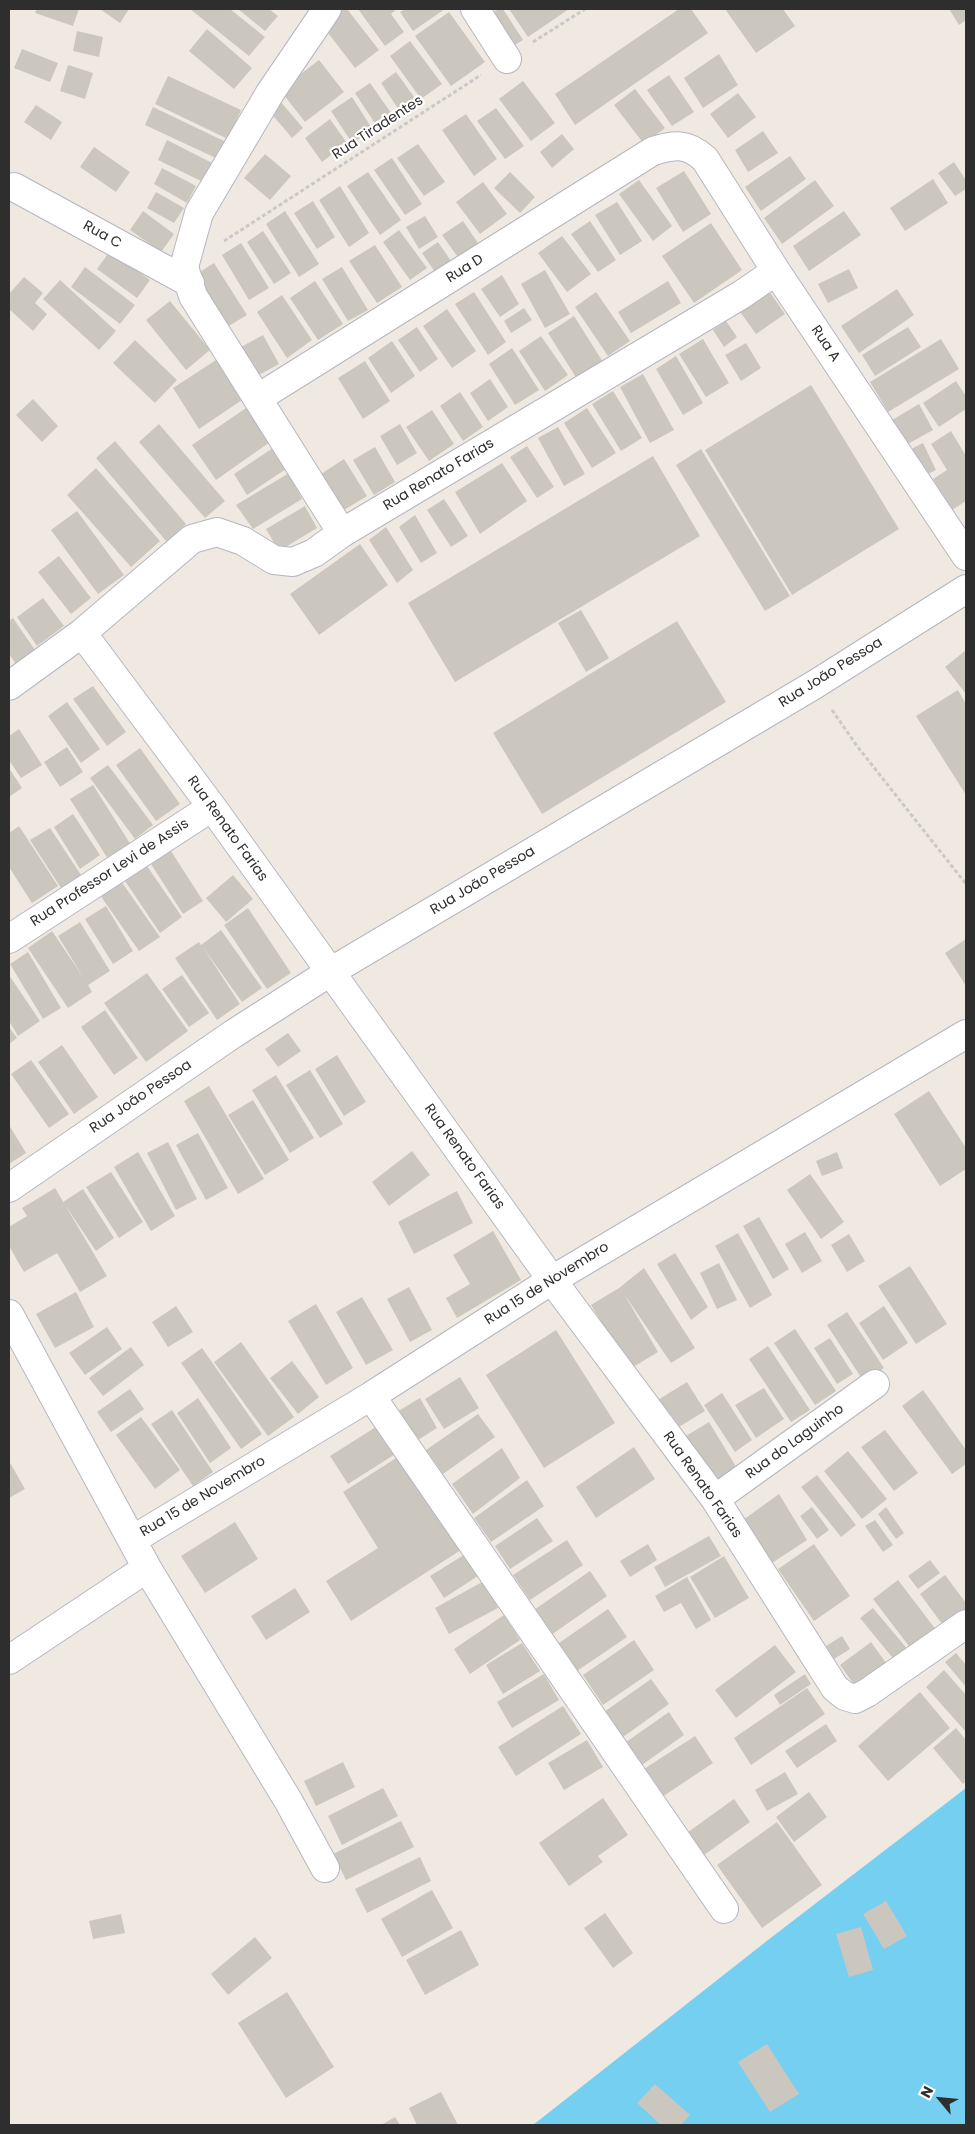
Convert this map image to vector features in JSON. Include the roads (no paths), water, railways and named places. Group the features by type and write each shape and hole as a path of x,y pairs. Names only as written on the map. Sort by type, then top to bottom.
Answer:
{"street":[{"path":"327,9 270,93 208,195 192,234 187,275 193,296 342,533"},
{"path":"475,9 507,59"},
{"name":"Rua A","path":"675,145 694,149 705,159 776,271 966,556"},
{"name":"Rua D","path":"258,398 653,151 675,145"},
{"name":"Rua C","path":"14,187 187,275"},
{"name":"Rua Renato Farias","path":"9,686 82,633 192,539 217,532 243,542 274,560 293,562 314,553 342,533 741,295 776,271"},
{"name":"Rua João Pessoa","path":"9,1188 232,1034 330,972 814,685 966,589"},
{"name":"Rua Renato Farias","path":"82,633 212,807 552,1280 715,1499 835,1688 845,1696 855,1699 867,1693 966,1624"},
{"name":"Rua Professor Levi de Assis","path":"9,939 212,807"},
{"name":"Rua 15 de Novembro","path":"132,1540 370,1396 552,1280 966,1034"},
{"path":"9,1314 147,1568 288,1802 325,1868"},
{"name":"Rua do Laguinho","path":"715,1499 875,1384"},
{"path":"370,1396 724,1909"},
{"path":"9,1660 147,1568"}],"water":[{"path":"966,1788 966,2125 533,2125 768,1940"}]}
